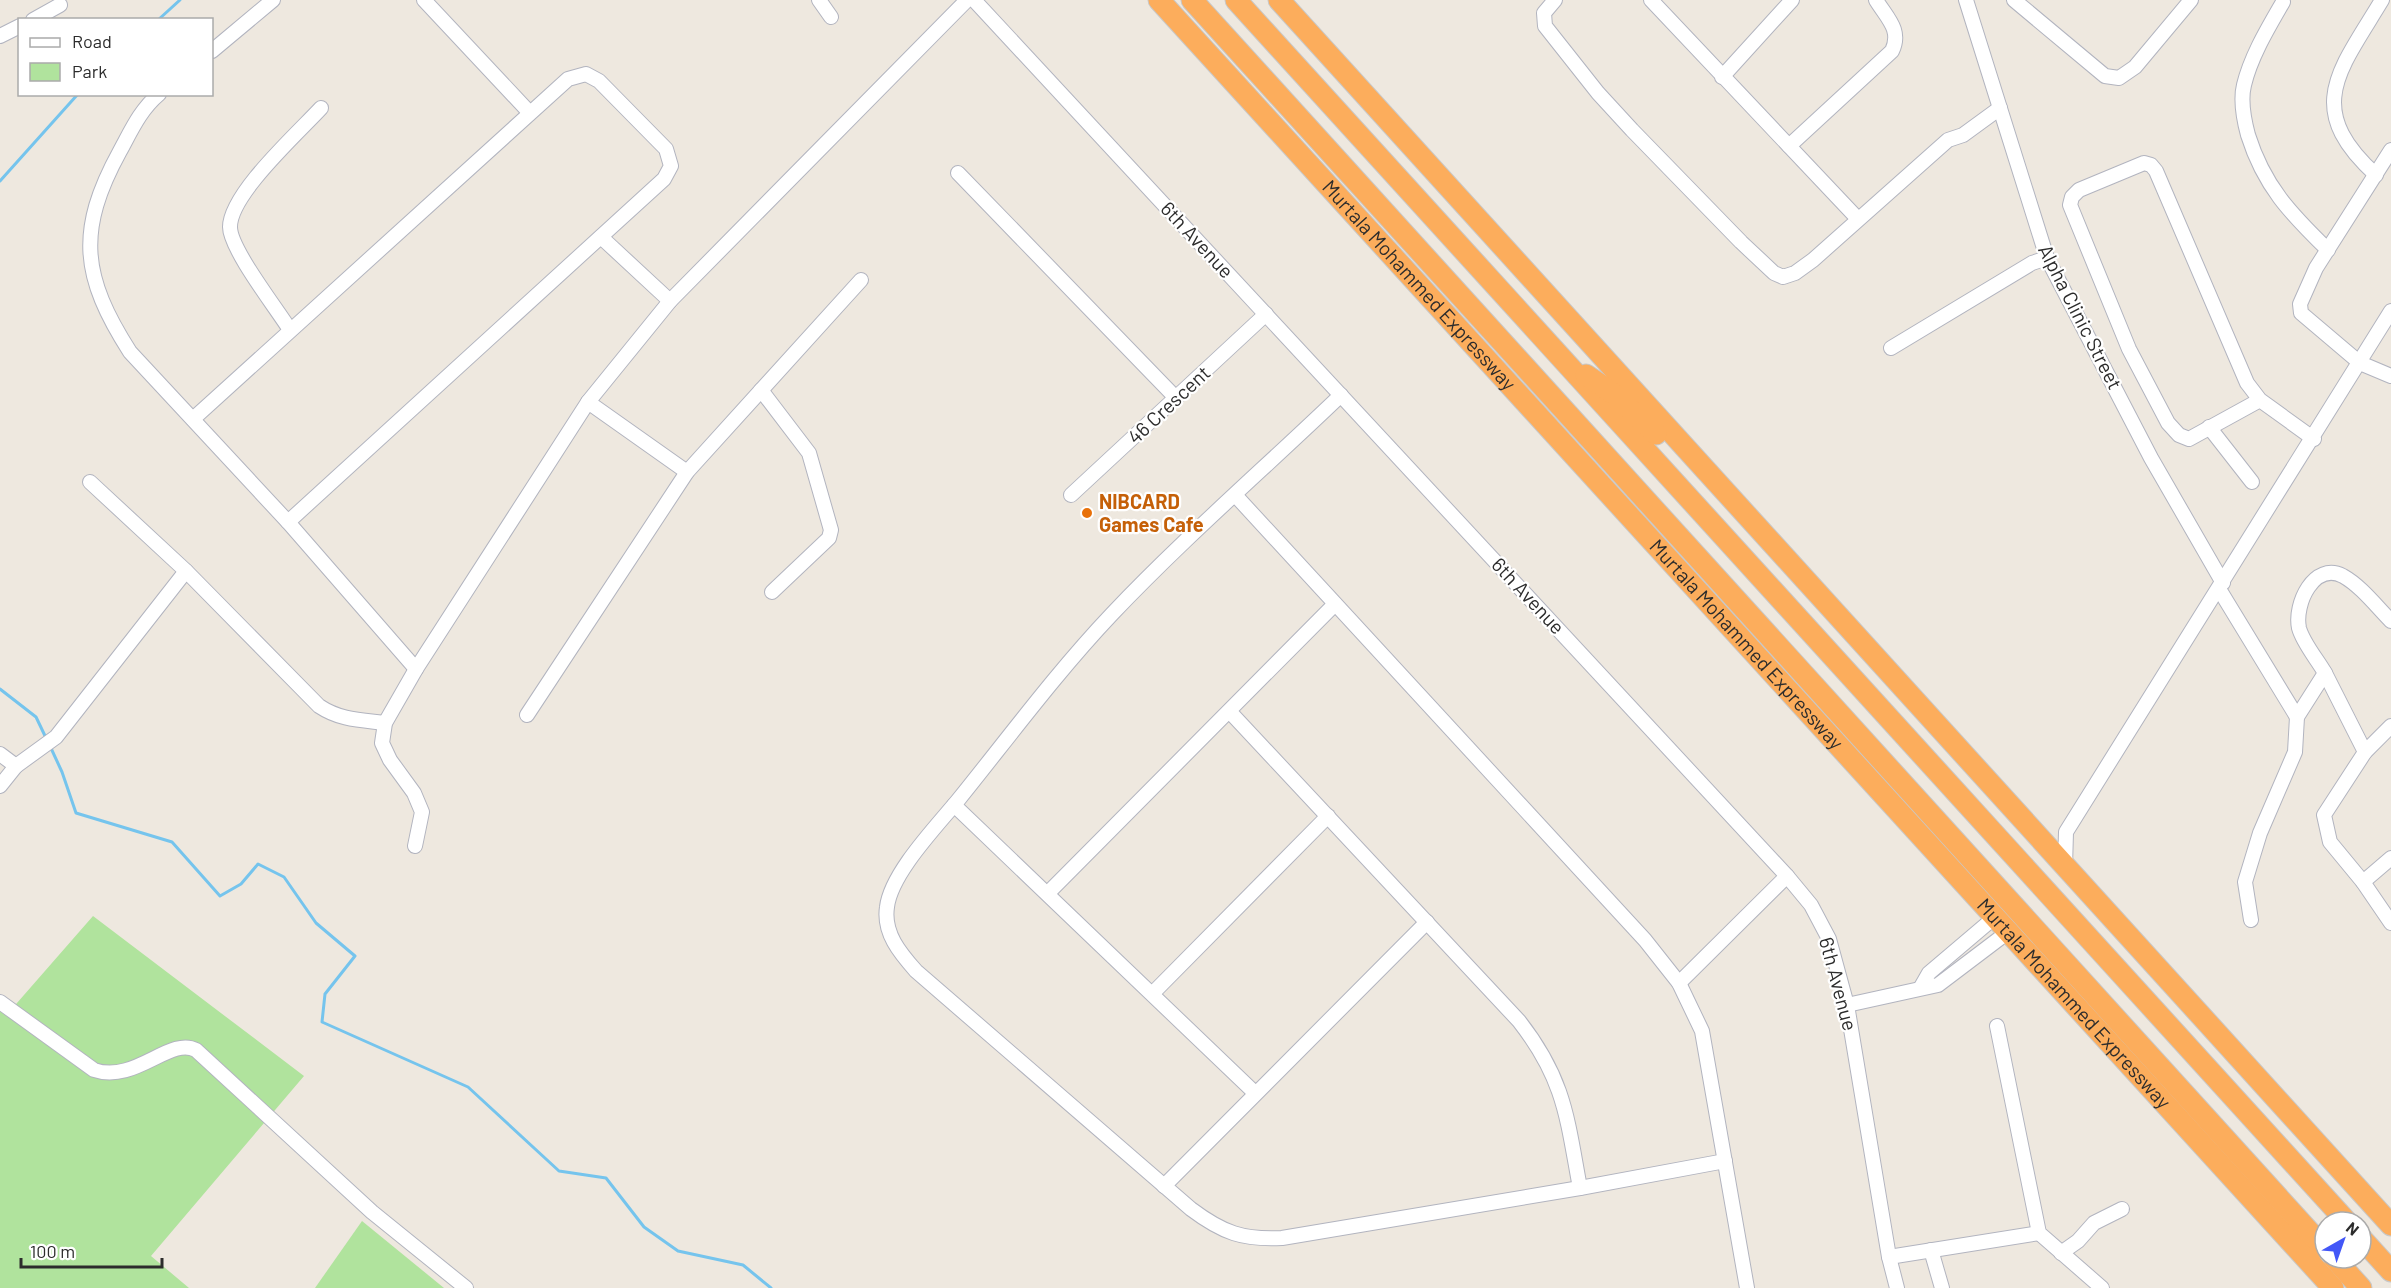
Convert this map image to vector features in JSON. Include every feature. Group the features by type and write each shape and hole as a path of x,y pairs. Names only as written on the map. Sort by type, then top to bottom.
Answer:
{"highway":[{"name":"Murtala Mohammed Expressway","path":"1160,0 2333,1288"},
{"name":"Murtala Mohammed Expressway","path":"1192,0 2313,1236"},
{"path":"1236,0 2335,1210"},
{"path":"1280,0 2391,1225"},
{"path":"1560,358 1614,394 1693,471 1748,516"},
{"path":"1573,420 1622,509"},
{"path":"2373,1251 2391,1271"},
{"path":"2345,1270 2361,1288"}],"street":[{"path":"213,50 273,0"},
{"path":"424,0 529,112"},
{"path":"819,0 831,17"},
{"path":"415,846 422,812 414,793 390,760 382,743 385,723 416,669 588,402 670,301 967,0"},
{"name":"6th Avenue","path":"974,0 1787,876 1811,905 1829,939 1847,1005 1889,1257 1897,1288"},
{"path":"1555,0 1544,13 1545,26 1592,85 1632,130 1774,273 1784,277 1795,273 1948,140 1963,135 2000,108"},
{"path":"1651,0 1858,219"},
{"path":"1789,146 1892,51 1897,40 1895,29 1876,0"},
{"name":"Alpha Clinic Street","path":"1966,0 2047,258 2151,458 2221,586 2297,717"},
{"path":"2013,0 2105,76 2119,78 2135,67 2186,2"},
{"path":"2376,175 2353,155 2343,139 2335,119 2333,98 2343,66 2382,0"},
{"path":"2283,2 2258,50 2243,87 2244,121 2254,156 2270,187 2289,212 2328,250"},
{"path":"1722,77 1762,36 1784,3"},
{"path":"37,18 60,5"},
{"path":"0,36 18,27"},
{"path":"193,419 568,79 586,74 600,81 666,149 671,166 664,179 288,522"},
{"path":"157,96 138,117 101,189 92,217 91,262 98,292 130,352 288,522 416,669"},
{"path":"290,330 240,253 230,229 232,211 246,189 321,108"},
{"path":"2391,150 2316,268 2300,304 2301,314 2360,363 2391,376"},
{"path":"2260,400 2189,439 2179,435 2168,423 2129,349 2070,205 2072,196 2079,190 2144,163 2151,165 2156,171 2247,383 2260,400 2314,439"},
{"path":"958,173 1176,398"},
{"path":"602,237 670,301"},
{"path":"1891,348 2032,263 2047,258"},
{"path":"527,715 687,472 861,280"},
{"name":"46 Crescent","path":"1071,495 1266,314"},
{"path":"2065,867 2066,832 2360,363 2389,321"},
{"path":"761,390 809,453 831,530 829,538 772,592"},
{"path":"1341,395 1105,622 954,805 903,872 892,891 886,908 888,928 897,950 916,971 1054,1088 1164,1186 1215,1227 1236,1235 1259,1239 1282,1238 1725,1161"},
{"path":"588,402 687,472"},
{"path":"2210,428 2252,482"},
{"path":"90,482 186,571 319,706 340,717 385,723"},
{"path":"1236,496 1639,933 1679,983 1702,1031 1747,1288"},
{"path":"0,786 19,763 56,737 186,571"},
{"path":"2365,752 2325,673 2300,630 2298,615 2300,600 2320,575 2330,571 2344,576 2389,616"},
{"path":"1048,893 1335,604"},
{"path":"2251,920 2245,882 2260,833 2295,752 2297,717 2325,673"},
{"path":"1230,712 1519,1021 1539,1047 1563,1099 1580,1188"},
{"path":"2391,726 2365,752 2324,815 2325,828 2330,842 2363,882 2391,923"},
{"path":"0,754 19,763"},
{"path":"954,805 1256,1093"},
{"path":"1153,993 1328,816"},
{"path":"2037,836 2066,832"},
{"path":"2363,882 2391,858"},
{"path":"1679,983 1787,876"},
{"path":"1164,1186 1426,922"},
{"path":"1921,987 1929,973 2001,925"},
{"path":"1847,1005 1886,999 1921,987 1938,985 2001,925"},
{"path":"0,1002 94,1070 103,1073 130,1071 181,1046 196,1050 372,1212 466,1288"},
{"path":"1998,1026 2039,1233 2102,1288"},
{"path":"2061,1253 2078,1241 2094,1223 2122,1209"},
{"path":"1889,1257 2039,1233"},
{"path":"1931,1250 1942,1288"}],"green space":[{"path":"93,916 304,1076 151,1256 189,1288 0,1288 0,1003 10,1011"},
{"path":"362,1221 444,1288 315,1288"}],"waterway":[{"path":"160,18 180,0"},
{"path":"0,181 76,96"},
{"path":"0,689 36,717 47,740"},
{"path":"50,746 76,813 172,842 220,896 241,884 258,864 284,877 316,923 355,956 325,994 322,1022 468,1087 559,1171 606,1178 644,1227 678,1251 743,1265 771,1288"}],"place":[{"name":"NIBCARD Games Cafe","path":"1087,513"}]}
